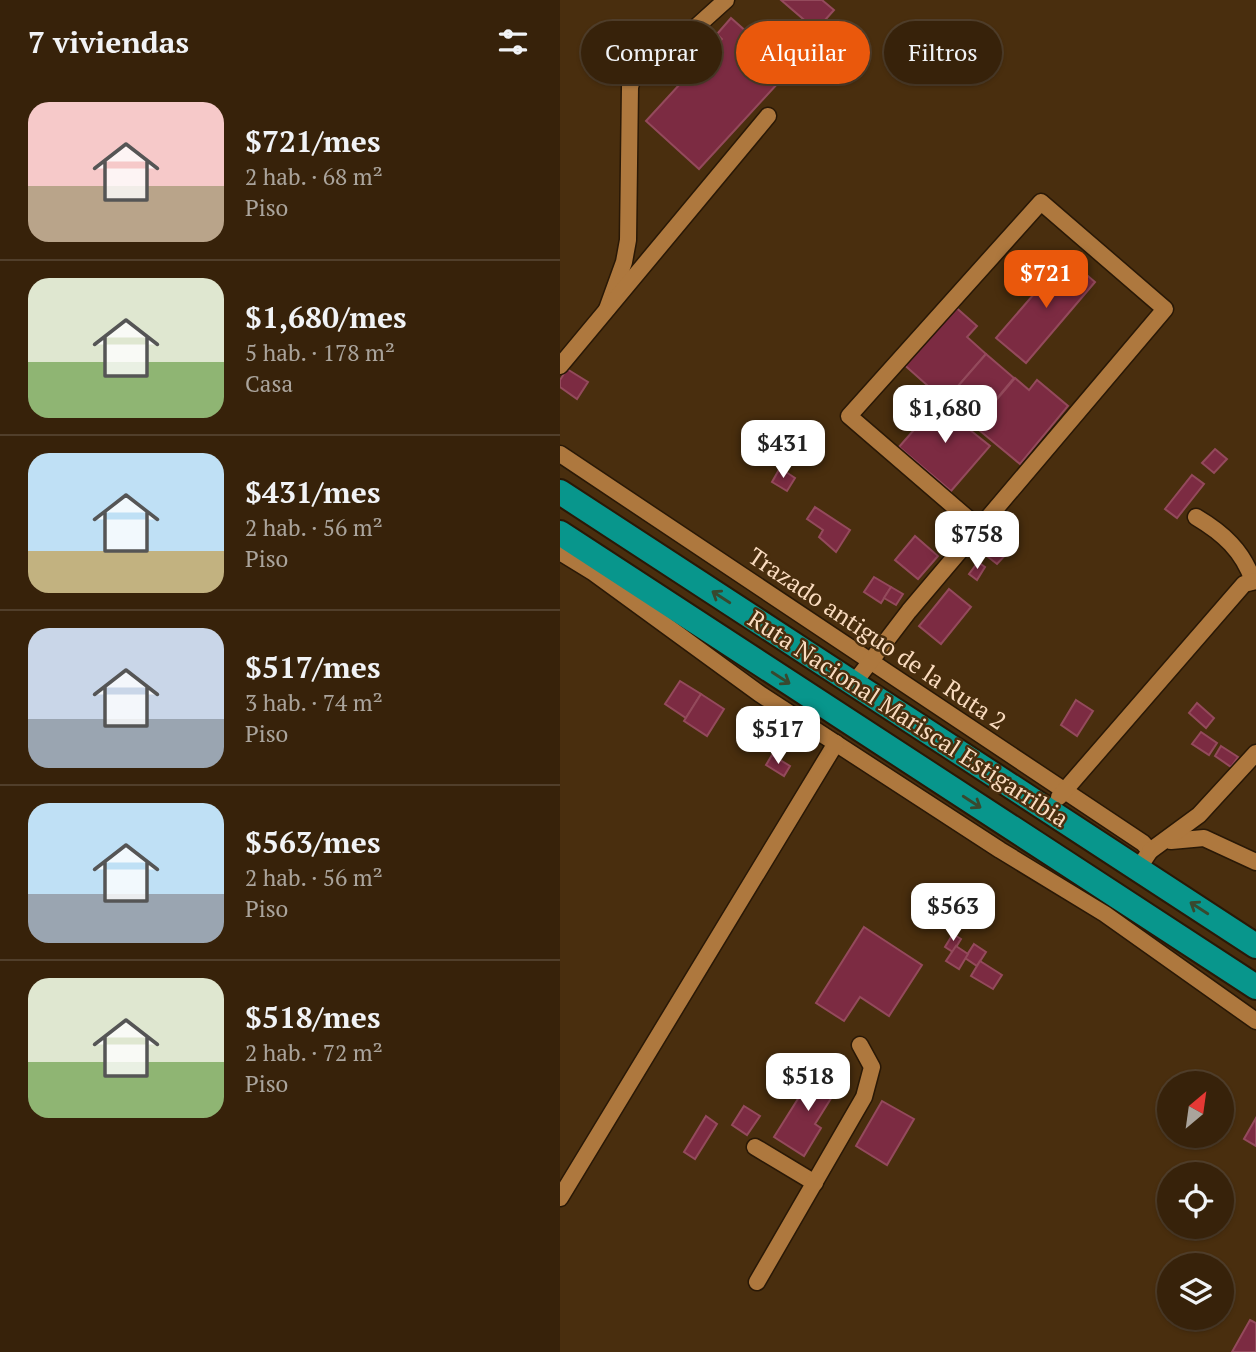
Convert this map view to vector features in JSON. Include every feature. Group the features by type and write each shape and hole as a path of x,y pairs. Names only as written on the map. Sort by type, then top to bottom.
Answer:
{"highway":[{"name":"Ruta Nacional Mariscal Estigarribia","path":"560,492 854,684 1056,801 1144,860 1256,946"},
{"name":"Ruta Nacional Mariscal Estigarribia","path":"560,533 1256,987"}],"street":[{"path":"607,309 624,262 628,240 630,87 641,49 695,28 726,0"},
{"path":"560,366 768,116"},
{"path":"854,684 979,528 1165,309 1041,202 849,416 979,528"},
{"name":"Trazado antiguo de la Ruta 2","path":"560,454 871,662 1056,801"},
{"path":"1056,801 1198,634 1244,584 1254,581 1248,566 1221,532 1196,517"},
{"path":"560,552 594,573 760,694 1000,850 1105,914 1256,1021"},
{"path":"560,1199 836,743"},
{"path":"1144,860 1166,838 1199,815 1256,753"},
{"path":"1166,838 1176,841 1193,837 1204,838 1256,862"},
{"path":"757,1282 864,1097 872,1068 860,1045"},
{"path":"755,1147 815,1183"}],"building":[{"path":"781,0 822,0 834,10 824,21 806,21"},
{"path":"731,18 736,22 736,84 777,84 699,169 646,121 680,84 722,84 722,28"},
{"path":"1066,257 1095,282 1026,363 996,338"},
{"path":"952,304 977,326 967,337 986,354 945,401 901,362"},
{"path":"986,354 1014,378 974,426 945,401"},
{"path":"567,369 588,382 577,399 560,387 560,380"},
{"path":"1015,378 1029,390 1037,380 1068,406 1020,464 974,426"},
{"path":"942,398 974,426 970,430 990,446 951,491 899,447"},
{"path":"1215,449 1227,459 1214,473 1202,463"},
{"path":"780,468 795,478 787,491 772,482"},
{"path":"1192,475 1204,484 1177,518 1165,509"},
{"path":"815,507 850,530 836,552 819,537 823,530 807,519"},
{"path":"915,536 938,556 918,579 895,560"},
{"path":"1001,543 1010,550 997,564 988,557"},
{"path":"978,562 985,567 977,580 969,574"},
{"path":"874,577 891,587 881,603 864,592"},
{"path":"891,587 903,594 896,605 884,598"},
{"path":"949,589 971,607 941,644 919,626"},
{"path":"680,681 701,694 686,718 665,704"},
{"path":"701,694 724,709 707,736 684,721"},
{"path":"1076,700 1093,711 1077,736 1061,725"},
{"path":"1197,703 1214,718 1206,728 1189,713"},
{"path":"1201,732 1217,743 1209,755 1192,744"},
{"path":"1221,746 1238,757 1231,767 1215,756"},
{"path":"772,755 790,766 784,776 766,765"},
{"path":"864,927 922,965 889,1016 860,997 844,1021 816,1003"},
{"path":"953,934 961,939 953,952 945,947"},
{"path":"974,944 986,952 977,966 965,958"},
{"path":"956,946 968,954 959,969 946,961"},
{"path":"980,961 1002,975 993,989 971,976"},
{"path":"832,1068 845,1076 815,1124 821,1128 804,1156 774,1137 813,1075 823,1082"},
{"path":"882,1101 914,1119 887,1165 856,1146"},
{"path":"744,1106 760,1116 747,1135 732,1125"},
{"path":"706,1116 717,1124 695,1159 684,1152"},
{"path":"1256,1118 1256,1146 1244,1139"},
{"path":"1250,1320 1256,1323 1256,1352 1232,1352"}]}
